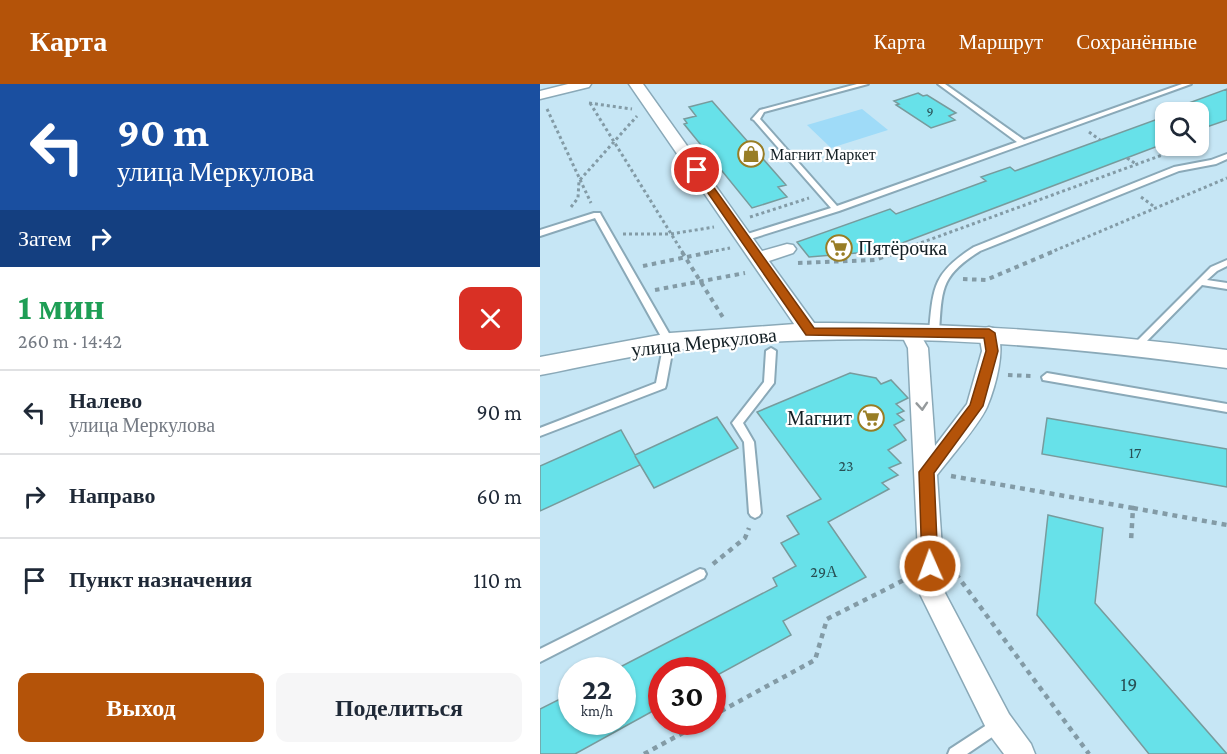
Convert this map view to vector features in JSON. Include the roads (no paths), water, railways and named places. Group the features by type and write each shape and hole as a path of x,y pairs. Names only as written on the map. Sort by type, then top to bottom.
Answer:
{"street":[{"path":"540,95 584,84"},
{"path":"636,84 746,241 771,257 810,332"},
{"name":"улица Меркулова","path":"540,366 669,342 810,332 989,333 1137,346 1227,359"},
{"path":"909,332 918,348 933,594 999,724 1021,754"},
{"path":"927,472 976,406 992,351 989,333"}],"lane":[{"path":"829,84 838,91"},
{"path":"836,209 756,119 762,111 865,84"},
{"path":"941,84 1022,142"},
{"path":"746,241 1188,84"},
{"path":"934,333 941,278 956,261 977,249 1176,169 1213,162 1227,156"},
{"path":"540,233 597,215 669,342 661,385 540,432"},
{"path":"1137,346 1214,269 1227,263"},
{"path":"1200,282 1227,286"},
{"path":"755,513 749,442 737,423 769,383 771,351"},
{"path":"1047,377 1227,408"},
{"path":"540,656 700,574"},
{"path":"955,754 999,724"}],"place":[{"name":"Магнит Маркет","path":"751,154"},
{"name":"Пятёрочка","path":"839,248"},
{"name":"Магнит","path":"871,418"}]}
